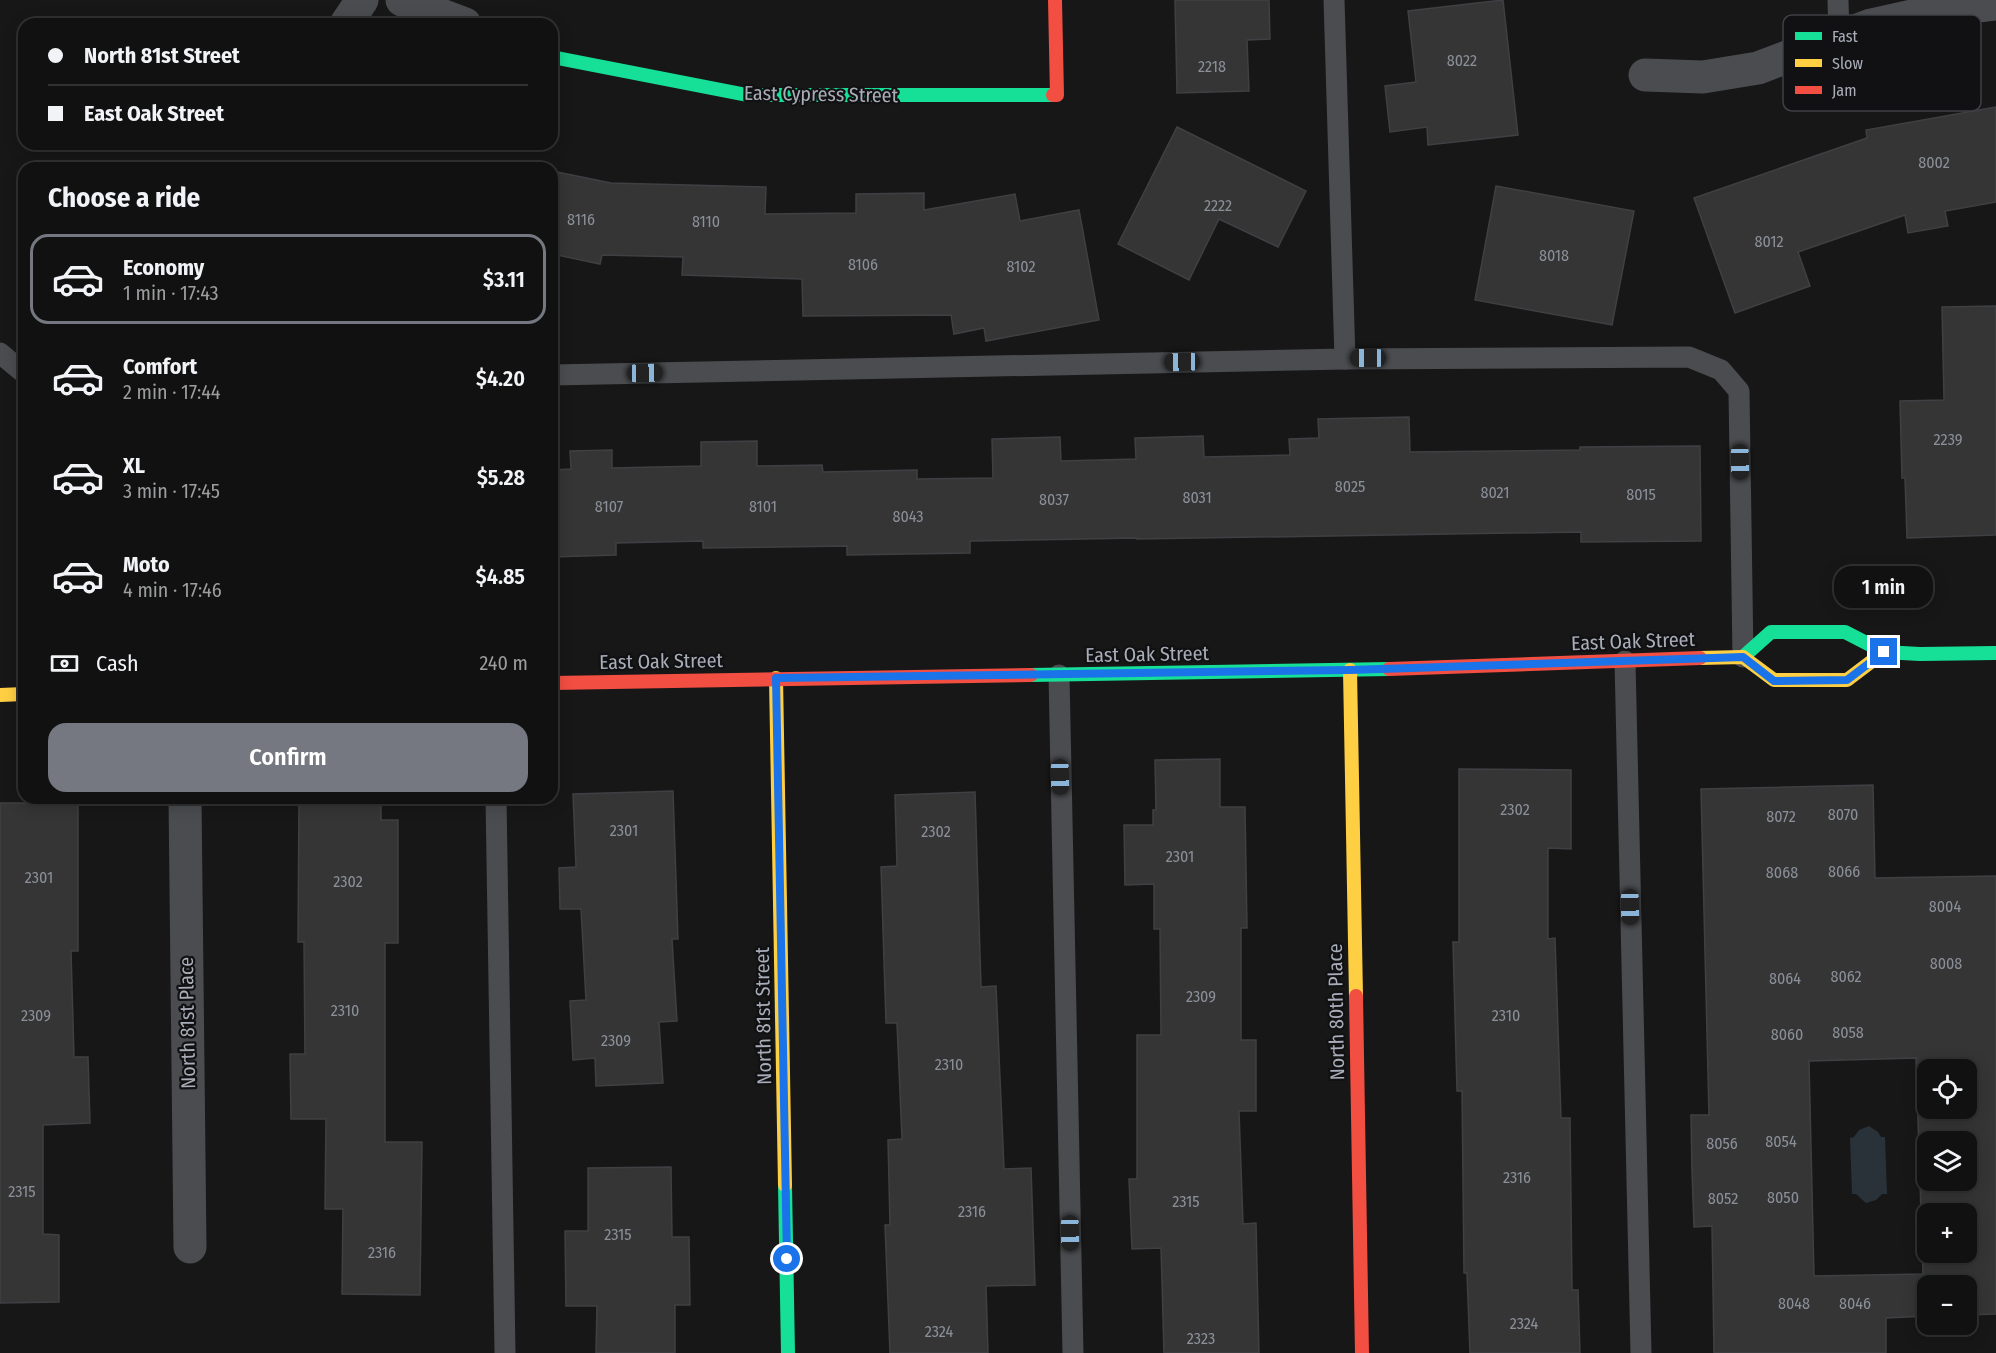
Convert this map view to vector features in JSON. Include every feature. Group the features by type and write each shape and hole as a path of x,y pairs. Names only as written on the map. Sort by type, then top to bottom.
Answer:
{"street":[{"path":"350,18 362,0"},
{"path":"402,0 449,18"},
{"name":"East Cypress Street","path":"558,58 747,95 1057,95 1055,0"},
{"path":"1916,15 1996,4"},
{"path":"1645,75 1702,77 1758,68 1783,59"},
{"path":"1884,652 1847,680 1774,681 1743,657 1771,632 1845,632 1884,652 1996,653"},
{"name":"East Oak Street","path":"558,683 1350,670 1743,657"},
{"name":"North 80th Place","path":"1350,670 1362,1353"},
{"name":"North 81st Street","path":"776,678 788,1353"},
{"path":"0,695 18,694"},
{"name":"North 81st Place","path":"185,804 190,1247"}],"lane":[{"path":"1334,0 1345,358"},
{"path":"1838,0 1838,15"},
{"path":"0,353 18,368"},
{"path":"558,375 1345,358 1689,357 1721,370 1739,391 1743,657"},
{"path":"1625,661 1641,1353"},
{"path":"1059,675 1073,1353"},
{"path":"496,804 505,1353"}],"shaded area":[{"path":"1869,1126 1881,1137 1885,1137 1887,1194 1882,1194 1876,1200 1866,1203 1856,1194 1852,1194 1850,1138 1854,1137 1859,1130"}],"building":[{"path":"1175,0 1269,0 1270,39 1247,40 1249,91 1177,93"},
{"path":"1503,0 1518,135 1428,145 1427,127 1390,132 1385,86 1416,82 1408,11"},
{"path":"1996,107 1996,202 1945,211 1948,226 1908,233 1905,215 1798,252 1810,286 1735,313 1694,198 1867,138 1866,130"},
{"path":"1177,127 1306,191 1278,247 1219,219 1189,280 1118,244"},
{"path":"558,172 611,183 766,187 765,214 856,213 856,194 924,193 924,210 1015,194 1020,221 1079,210 1099,320 986,341 984,328 954,334 951,315 803,316 802,279 682,275 683,257 602,255 600,264 558,255"},
{"path":"1496,186 1634,211 1612,325 1475,300"},
{"path":"1996,306 1996,535 1907,538 1905,478 1902,478 1900,401 1944,400 1942,307"},
{"path":"1409,417 1410,452 1700,446 1701,541 1581,542 1581,532 1137,538 970,541 970,553 847,555 847,546 703,548 703,541 616,543 616,555 558,557 558,470 571,469 570,451 612,450 612,468 701,466 701,442 757,441 757,466 822,465 823,472 917,470 917,479 993,478 992,439 1060,437 1061,461 1136,459 1135,438 1203,436 1204,457 1290,455 1289,439 1319,438 1318,419"},
{"path":"1220,759 1220,807 1245,807 1247,928 1241,928 1241,1040 1256,1040 1256,1111 1239,1111 1243,1224 1256,1223 1259,1353 1164,1353 1161,1248 1132,1249 1129,1179 1137,1179 1137,1035 1161,1035 1160,929 1154,929 1154,884 1125,885 1124,825 1153,825 1153,810 1156,810 1155,760"},
{"path":"1459,769 1571,770 1571,849 1548,848 1548,939 1555,938 1561,1118 1570,1118 1572,1290 1578,1290 1580,1353 1470,1353 1467,1273 1464,1273 1462,1091 1457,1091 1453,942 1459,942"},
{"path":"1873,785 1875,878 1996,876 1996,1314 1977,1315 1977,1275 1917,1275 1917,1317 1886,1318 1886,1353 1714,1353 1712,1226 1694,1227 1692,1171 1691,1115 1709,1115 1701,789","holes":["1916,1058 1917,1089 1917,1059 1977,1059 1977,1119 1918,1119 1918,1131 1977,1131 1977,1191 1920,1191 1921,1203 1977,1203 1977,1263 1923,1263 1923,1274 1814,1276 1809,1061"]},
{"path":"673,791 678,939 672,939 677,1021 659,1022 663,1083 596,1086 595,1058 573,1060 570,1001 586,1000 581,909 560,909 559,868 576,867 573,794"},
{"path":"975,792 981,987 996,986 1004,1169 1031,1168 1035,1285 986,1286 988,1353 890,1353 885,1225 890,1225 888,1140 902,1139 897,1023 886,1023 881,867 897,866 895,795"},
{"path":"0,803 78,804 78,951 71,951 74,1057 88,1057 90,1123 43,1125 43,1234 59,1235 59,1302 0,1303"},
{"path":"299,804 381,804 381,820 398,820 398,943 385,943 385,1142 422,1142 420,1295 342,1294 343,1209 325,1209 326,1119 291,1119 290,1054 305,1054 304,942 298,942"},
{"path":"671,1167 672,1237 689,1237 690,1305 675,1305 675,1353 596,1353 597,1306 566,1306 565,1231 588,1231 588,1168"}],"traffic: fast":[{"path":"558,58 747,95 1053,95"},
{"path":"1743,657 1771,632 1845,632 1884,652 1996,653"},
{"path":"1031,675 1389,669"},
{"path":"785,1185 788,1353"}],"traffic: slow":[{"path":"1700,658 1743,657 1774,680 1847,680 1884,652"},
{"path":"1350,670 1356,996"},
{"path":"776,678 785,1185"},
{"path":"0,695 18,694"}],"traffic: jam":[{"path":"1053,95 1057,95 1055,0"},
{"path":"1389,669 1700,658"},
{"path":"558,683 1031,675"},
{"path":"1356,996 1362,1353"}],"route":[{"path":"787,1259 776,678 1350,670 1743,657 1774,681 1847,680 1884,652"}]}
